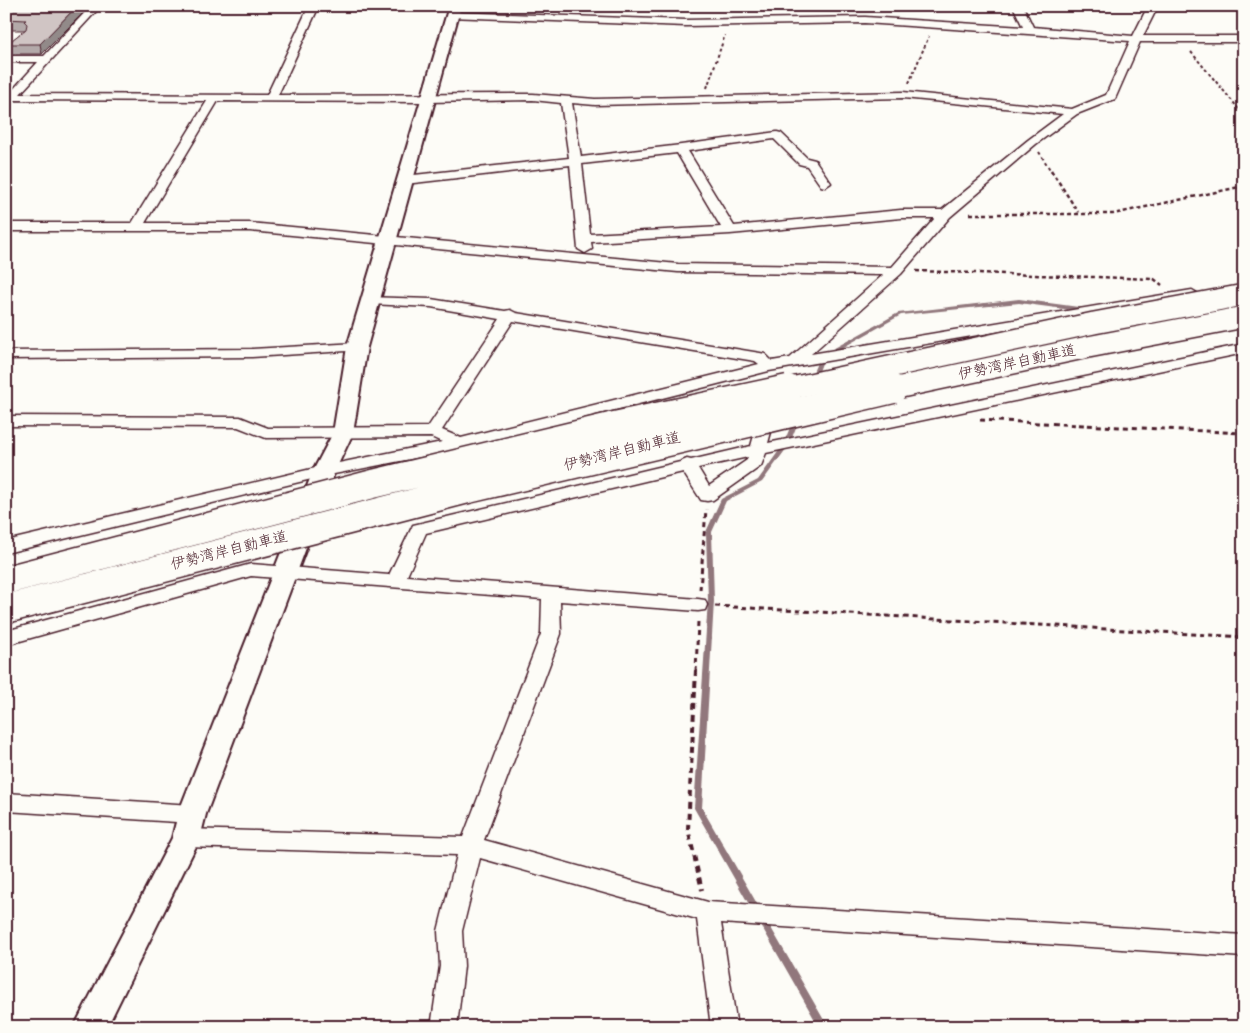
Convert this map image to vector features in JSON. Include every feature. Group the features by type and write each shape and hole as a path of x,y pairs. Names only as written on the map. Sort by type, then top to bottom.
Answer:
{"highway":[{"name":"伊勢湾岸自動車道","path":"6,580 373,484 610,427 1094,323 1244,296"},
{"name":"伊勢湾岸自動車道","path":"6,609 198,558 637,447 896,387 1106,343 1244,317"}],"street":[{"path":"8,99 96,6"},
{"path":"271,98 314,6"},
{"path":"1018,6 1029,30"},
{"path":"687,464 707,496 755,462 760,450 778,372 795,361 896,271 945,214 1032,142 1073,112 1111,97 1152,6"},
{"path":"90,1027 186,838 192,814 324,471 343,433 357,347 454,11 729,23 777,20 856,20 1029,30 1136,39 1244,39"},
{"path":"6,59 45,59"},
{"path":"8,99 428,99 533,97 595,102 903,95 1073,112"},
{"path":"136,227 214,98"},
{"path":"566,100 576,162 585,238 585,260"},
{"path":"405,180 576,162 777,135 803,161 810,163 825,183"},
{"path":"682,149 730,230"},
{"path":"585,238 730,230 902,214 945,214"},
{"path":"6,226 250,227 388,242 678,268 896,271"},
{"path":"6,547 324,471 460,443 769,366 1244,285"},
{"path":"370,300 431,303 510,314 760,357 769,366"},
{"path":"433,432 510,314"},
{"path":"6,355 252,353 357,347"},
{"path":"395,581 419,530 687,464 760,450 921,413 1244,348"},
{"path":"6,421 240,422 266,433 433,432 460,443 496,510"},
{"path":"6,638 251,570 698,605"},
{"path":"444,1027 452,966 450,931 471,846 551,634 551,594"},
{"path":"6,802 192,814"},
{"path":"186,838 471,846 708,912 1244,946"},
{"path":"708,912 724,1027"}],"path":[{"path":"703,100 729,23"},
{"path":"903,95 934,25"},
{"path":"1180,39 1244,115"},
{"path":"1032,142 1078,213"},
{"path":"945,214 1113,214 1244,186"},
{"path":"896,271 1154,279 1180,296"},
{"path":"970,420 1244,433"},
{"path":"707,496 698,605 688,829 708,912"},
{"path":"698,605 1244,637"}],"building":[{"path":"6,6 77,6 40,44 7,44 26,29 27,24 24,21 26,20 6,19"}],"waterway":[{"path":"813,379 822,357 900,314 1019,301 1086,310"},
{"path":"796,420 786,445 760,481 723,500 709,532 711,601 698,808 824,1027"}]}
